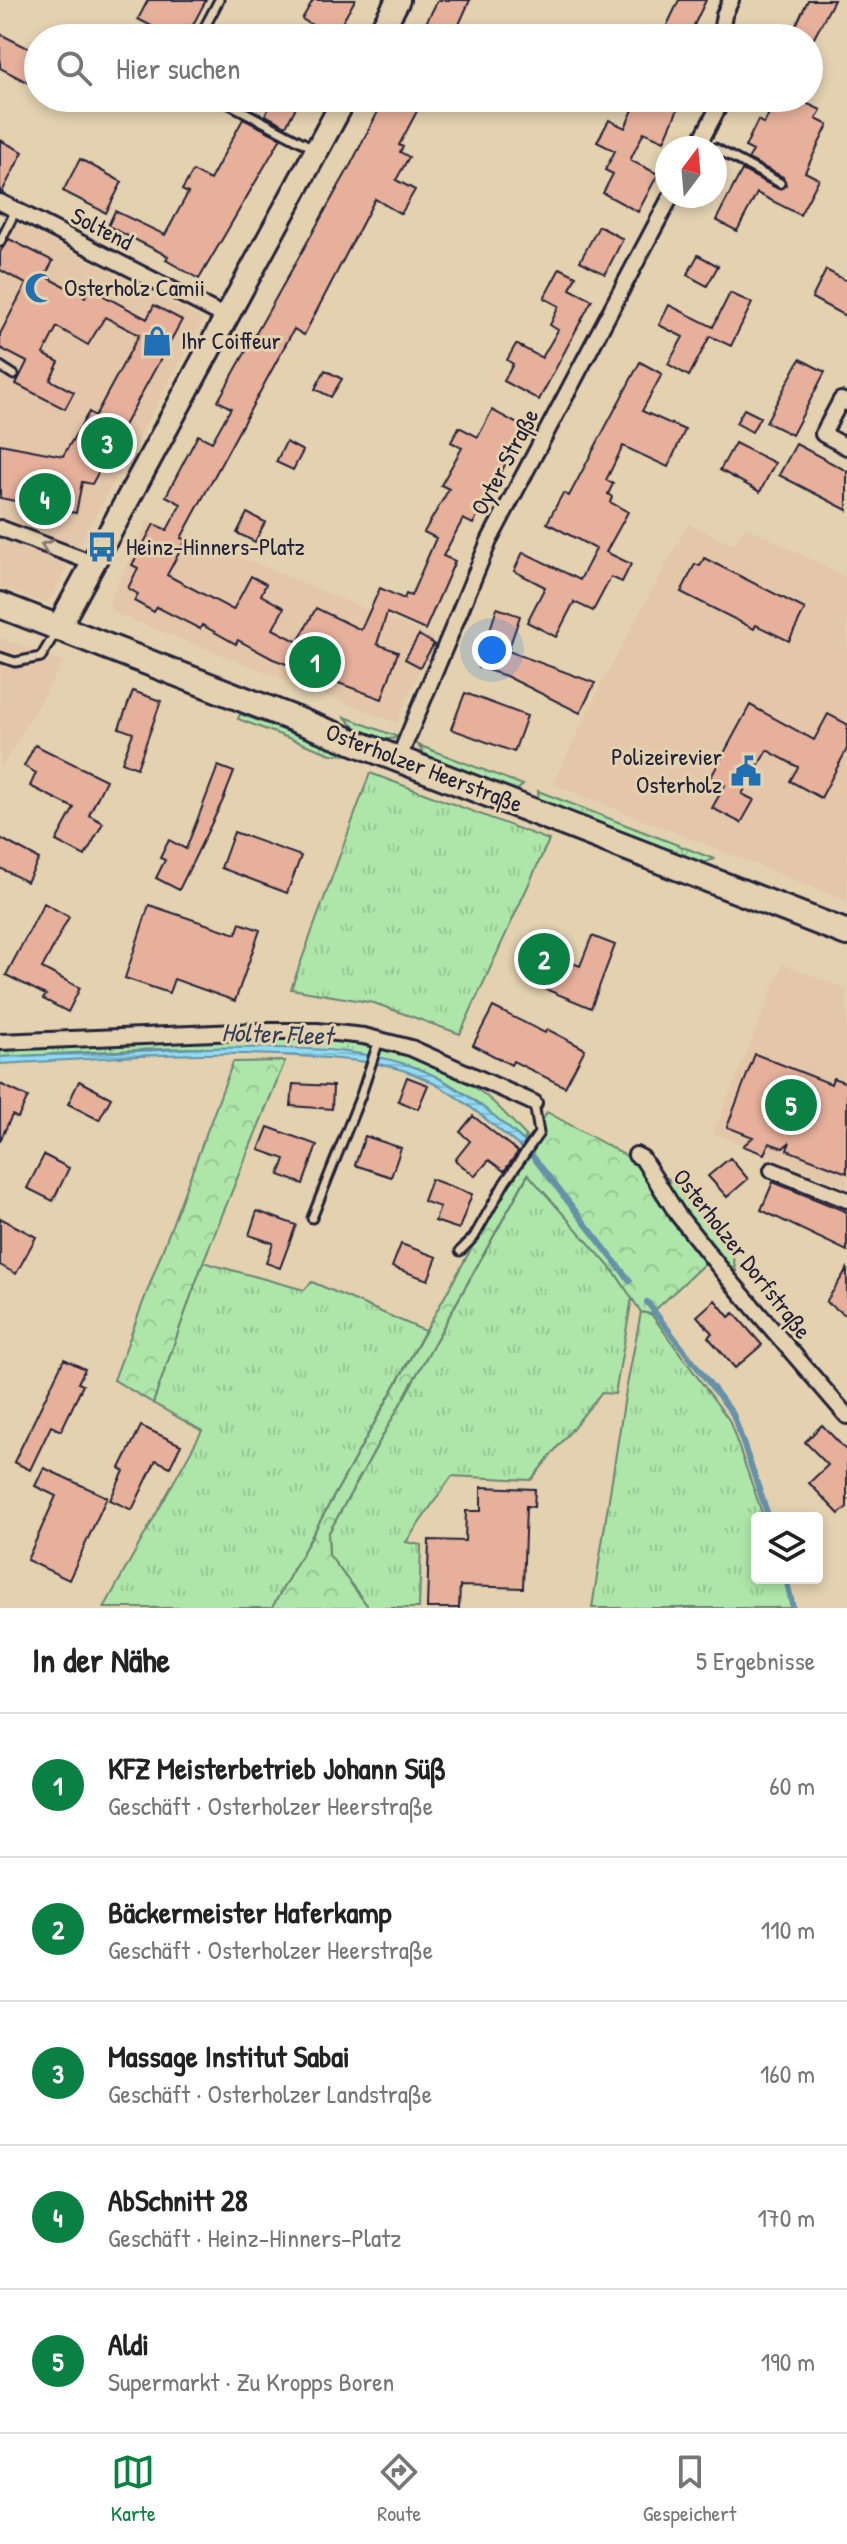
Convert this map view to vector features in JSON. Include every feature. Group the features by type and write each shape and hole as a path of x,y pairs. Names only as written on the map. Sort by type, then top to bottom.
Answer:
{"main road":[{"path":"385,24 398,0"},
{"path":"58,628 337,112"},
{"name":"Osterholzer Heerstraße","path":"0,605 847,933"}],"street":[{"path":"722,24 731,0"},
{"path":"702,136 716,112"},
{"name":"Soltend","path":"0,202 226,317"},
{"name":"Oyter Straße","path":"399,758 489,541 665,208"},
{"path":"847,403 841,400 823,434 847,447"},
{"path":"0,528 93,563"},
{"path":"0,1042 317,1031 377,1047 411,1048 534,1103"},
{"name":"Osterholzer Dorfstraße","path":"636,1155 642,1158 678,1215 720,1268 847,1416"},
{"path":"772,1170 847,1200"}],"lane":[{"path":"206,24 219,0"},
{"path":"244,112 316,150"},
{"path":"727,154 780,183"},
{"path":"0,242 16,210"},
{"path":"0,366 14,375"},
{"path":"0,657 15,662 41,657 58,628"},
{"path":"312,1218 377,1047"},
{"path":"460,1251 474,1237 505,1182 539,1133 534,1103"}],"shaded area":[{"path":"11,220 203,320 47,604 0,587 0,242"},
{"path":"149,519 433,637 397,723 114,613 110,600"},
{"path":"688,524 734,545 745,526 847,578 847,901 553,784 605,677"},
{"path":"0,637 63,662 0,770"},
{"path":"783,964 847,989 847,1187 713,1133"}],"green space":[{"path":"240,714 353,755 331,754 238,719"},
{"path":"345,717 398,737 384,739 369,734"},
{"path":"418,745 523,785 517,790 433,758 423,753"},
{"path":"370,773 549,840 460,1034 374,1003 291,989"},
{"path":"538,791 714,859 703,863 539,800"},
{"path":"302,1037 352,1043 402,1054 450,1073 492,1101 526,1136 524,1141 472,1098 443,1080 413,1067 375,1058 324,1052 233,1048 0,1057 0,1049"},
{"path":"285,1061 203,1262 153,1403 114,1380 233,1062"},
{"path":"547,1112 635,1161 705,1263 651,1314 641,1312 616,1274 528,1174 328,1534 329,1555 369,1608 272,1608"},
{"path":"657,1171 687,1194 716,1225 730,1249 736,1271 733,1273 712,1249 656,1175"},
{"path":"529,1173 616,1274 632,1298 615,1394 601,1393 531,1480 452,1476 406,1542 421,1545 419,1608 369,1608 329,1555 328,1534"},
{"path":"203,1262 304,1290 312,1282 425,1331 272,1608 104,1608 202,1431 153,1403"},
{"path":"641,1312 651,1314 729,1420 762,1512 751,1512 751,1584 786,1584 791,1608 592,1608"}],"water":[{"path":"205,1048 322,1050 409,1065 460,1091 528,1145 525,1151 472,1108 429,1081 402,1070 364,1062 234,1054 0,1064 0,1057"}],"building":[{"path":"148,0 206,0 193,24 148,24 138,19"},
{"path":"313,0 355,0 341,24 311,24 302,19"},
{"path":"438,0 470,0 459,24 425,24"},
{"path":"679,0 706,0 695,24 668,24"},
{"path":"808,0 834,0 821,24 797,24"},
{"path":"0,34 24,46 24,81 0,68"},
{"path":"267,112 294,112 286,126 265,115"},
{"path":"378,112 417,112 399,145 403,147 400,152 409,157 396,180 415,190 401,214 375,199 304,335 294,329 181,538 186,540 167,575 233,610 251,576 266,584 261,595 284,608 273,629 298,642 316,608 361,630 380,588 404,599 406,594 411,596 436,538 424,532 449,489 441,485 462,448 451,442 459,427 478,437 492,410 525,428 473,524 463,519 443,556 455,561 425,630 387,613 377,644 398,652 382,699 273,659 238,640 236,644 202,625 200,629 157,607 154,612 134,601 138,594 128,588 138,568 132,565 154,524 167,530 181,504 166,496 198,435 212,442 231,408 218,401"},
{"path":"632,112 677,112 666,136 655,137 644,132 630,160 655,172 655,180 638,212 603,193 613,174 605,170 615,151 597,142 609,120 625,128"},
{"path":"770,112 820,112 816,119 828,125 805,172 819,179 800,215 757,193 737,231 716,220 722,208 727,208 727,199 742,170 778,189 786,185 783,177 748,159 753,151 745,147 758,120 764,124"},
{"path":"243,119 281,138 199,279 166,260 168,256 108,226 115,211 165,235 188,193 182,190 193,171 210,180"},
{"path":"0,140 23,152 2,192 0,192"},
{"path":"80,159 122,182 106,213 63,191"},
{"path":"599,226 623,239 605,274 580,261"},
{"path":"9,239 53,261 45,276 85,297 89,288 147,319 154,305 182,320 92,484 82,482 76,513 0,498 0,444 63,456 89,412 95,416 139,335 105,317 88,345 57,327 43,354 59,362 50,380 74,392 65,409 16,384 27,362 0,348 0,334 26,284 0,270 0,252"},
{"path":"698,255 718,266 707,286 687,275"},
{"path":"560,268 576,276 570,289 592,300 539,400 504,381 513,364 507,360 516,344 542,358 558,330 550,325 559,306 544,298"},
{"path":"826,270 847,281 847,317 812,298"},
{"path":"730,293 752,303 731,346 710,336 689,376 668,364 683,337 659,325 669,305 713,327"},
{"path":"800,359 825,372 792,435 766,422"},
{"path":"640,362 662,374 642,411 685,430 668,467 623,446 606,480 613,484 608,494 612,497 610,502 628,512 606,552 631,564 622,582 611,577 593,611 574,602 556,637 527,622 545,587 514,571 523,552 580,580 596,549 547,523 563,493 569,496"},
{"path":"325,370 342,379 331,397 315,389"},
{"path":"744,409 760,417 752,432 736,423"},
{"path":"286,442 303,451 293,470 276,462"},
{"path":"735,443 775,463 760,492 720,470"},
{"path":"796,444 847,471 847,510 779,475"},
{"path":"247,513 265,522 255,542 237,533"},
{"path":"704,558 805,609 789,641 756,625 754,629 681,592 695,564 700,566"},
{"path":"497,608 520,616 508,651 595,683 580,713 506,676 478,667"},
{"path":"419,635 434,644 420,667 405,659"},
{"path":"133,691 161,701 137,768 122,762 133,733 119,728"},
{"path":"465,693 527,716 514,752 451,729"},
{"path":"750,705 814,740 828,714 847,724 847,749 821,798 790,781 798,767 767,750 742,794 754,800 741,823 712,808 725,785 711,777"},
{"path":"35,745 106,780 89,815 103,823 85,856 56,841 74,808 30,786 36,773 24,766"},
{"path":"218,766 234,772 179,890 156,878 165,860 160,858 169,840 186,849"},
{"path":"234,832 301,856 287,893 221,868"},
{"path":"0,838 39,859 27,882 0,868"},
{"path":"44,903 69,917 42,968 80,988 68,1012 43,999 46,995 6,975"},
{"path":"149,905 236,934 240,923 260,930 235,1001 174,979 169,993 125,978"},
{"path":"592,936 615,945 591,1008 526,981 539,949 580,966"},
{"path":"493,1007 545,1033 547,1029 585,1049 565,1087 513,1061 511,1065 473,1045"},
{"path":"755,1054 831,1084 833,1078 847,1083 847,1173 787,1150 790,1142 783,1148 769,1143 764,1154 743,1146 753,1137 727,1127"},
{"path":"407,1077 428,1085 418,1109 398,1101"},
{"path":"79,1081 111,1098 99,1120 68,1104"},
{"path":"0,1084 28,1097 18,1118 12,1115 0,1141"},
{"path":"293,1084 333,1086 332,1109 291,1106"},
{"path":"473,1116 518,1152 504,1171 489,1160 475,1176 455,1160 470,1141 460,1132"},
{"path":"268,1127 317,1145 303,1184 279,1175 285,1159 259,1150"},
{"path":"365,1136 401,1148 391,1177 355,1165"},
{"path":"44,1155 69,1168 53,1201 27,1188"},
{"path":"730,1158 748,1179 727,1197 708,1176"},
{"path":"431,1179 472,1194 459,1229 435,1221 440,1207 423,1201"},
{"path":"773,1182 847,1212 847,1251 761,1210"},
{"path":"257,1211 296,1225 280,1268 266,1263 273,1243 249,1235"},
{"path":"0,1218 36,1237 16,1274 0,1265"},
{"path":"401,1244 437,1257 428,1280 392,1267"},
{"path":"847,1269 847,1316 826,1302"},
{"path":"715,1300 729,1317 734,1313 762,1345 735,1368 708,1337 712,1333 697,1316"},
{"path":"64,1359 85,1369 78,1383 83,1385 61,1431 51,1426 30,1470 14,1462"},
{"path":"822,1425 847,1451 847,1507 839,1514 809,1483 828,1465 805,1442"},
{"path":"141,1426 181,1445 170,1467 156,1460 132,1510 110,1500 124,1471 120,1468"},
{"path":"44,1468 107,1497 69,1580 27,1560 56,1496 35,1486"},
{"path":"481,1487 535,1489 534,1507 526,1506 523,1588 460,1586 459,1608 427,1608 429,1540 465,1541 466,1511 481,1511"}],"waterway":[{"name":"Holter Fleet","path":"531,1154 630,1281"},
{"name":"Holter Fleet","path":"647,1302 733,1414 767,1512"},
{"name":"Holter Fleet","path":"787,1584 793,1608"}],"place":[{"name":"Osterholz Camii","path":"40,288"},
{"name":"Ihr Coiffeur","path":"157,341"},
{"name":"Massage Institut Sabai","path":"107,443"},
{"name":"AbSchnitt 28","path":"45,499"},
{"name":"Heinz-Hinners-Platz","path":"102,547"},
{"name":"KFZ Meisterbetrieb Johann Süß","path":"315,662"},
{"name":"Polizeirevier Osterholz","path":"746,771"},
{"name":"Bäckermeister Haferkamp","path":"544,959"},
{"name":"Aldi","path":"791,1105"}]}
